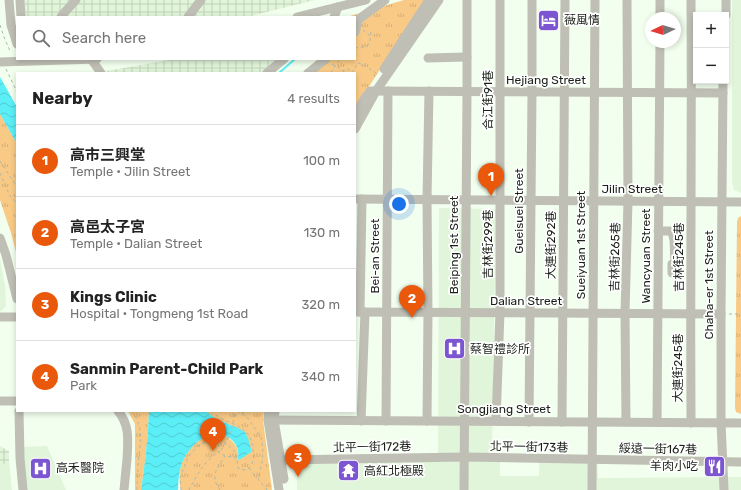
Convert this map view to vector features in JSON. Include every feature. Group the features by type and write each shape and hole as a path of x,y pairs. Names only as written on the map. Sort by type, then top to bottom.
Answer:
{"street":[{"path":"9,0 11,25 16,41"},
{"path":"20,0 21,16"},
{"path":"62,16 76,0"},
{"path":"189,16 201,0"},
{"path":"302,16 366,0"},
{"path":"359,31 359,19 385,0"},
{"path":"356,127 373,91 428,0"},
{"path":"356,113 439,0"},
{"name":"Beiping 1st Street","path":"464,490 468,92 467,0"},
{"name":"合江街91巷","path":"500,0 500,200"},
{"name":"Gueisuei Street","path":"529,422 532,0"},
{"name":"大連街292巷","path":"562,422 565,0"},
{"name":"Sueiyuan 1st Street","path":"592,490 595,92 594,0"},
{"name":"吉林街265巷","path":"626,422 625,313 628,201 627,0"},
{"path":"660,0 660,12"},
{"name":"吉林街245巷","path":"690,313 692,93 691,0"},
{"path":"726,0 726,12"},
{"path":"334,16 338,7"},
{"name":"Wancyuan Street","path":"657,422 660,48"},
{"path":"428,58 467,58"},
{"path":"0,62 34,60"},
{"path":"94,60 100,72"},
{"path":"268,72 283,60"},
{"path":"309,72 325,60"},
{"name":"Chaha-er 1st Street","path":"723,84 721,423 724,490"},
{"name":"Hejiang Street","path":"373,91 723,93"},
{"name":"Bei-an Street","path":"386,421 388,91"},
{"path":"427,421 427,200 429,91"},
{"path":"358,199 361,421"},
{"name":"Jilin Street","path":"358,199 741,202"},
{"name":"吉林街299巷","path":"496,421 500,312 500,200"},
{"path":"658,231 672,230 675,263 672,264 672,274"},
{"path":"0,238 16,295"},
{"name":"Dalian Street","path":"360,312 721,314"},
{"name":"大連街245巷","path":"690,313 691,423"},
{"path":"0,317 16,317"},
{"path":"0,401 16,401"},
{"path":"19,412 20,458 23,490"},
{"path":"119,412 126,426 128,435 124,490"},
{"path":"271,416 285,490"},
{"path":"271,416 279,490"},
{"name":"Songjiang Street","path":"271,416 333,416 361,421 741,423"},
{"name":"北平一街172巷","path":"280,460 464,457"},
{"name":"北平一街173巷","path":"464,457 592,460"},
{"name":"綏遠一街167巷","path":"592,460 741,462"}],"path":[{"path":"0,25 10,51"},
{"path":"356,48 368,45 371,30"},
{"path":"359,31 370,36"},
{"path":"325,60 343,72 349,68 353,71 358,63 376,73"},
{"path":"331,72 339,60"},
{"path":"7,72 16,90"},
{"path":"0,162 16,186"},
{"path":"0,173 10,196 16,202"},
{"path":"721,314 741,314"},
{"path":"133,412 137,419 141,438 137,490"},
{"path":"181,490 180,478 188,457 199,445 212,439 222,440 236,453 238,468 244,470 252,465 254,457 252,442 247,432 243,428 218,417 212,412"},
{"path":"189,490 199,473 213,456 219,453 229,439 236,412"},
{"path":"241,413 248,417 261,438 263,450 262,463 258,479"},
{"path":"212,439 219,453 237,458"},
{"path":"220,490 217,487 214,478 215,471 226,456"},
{"path":"249,468 268,490"}],"shaded area":[{"path":"24,0 315,0 251,16 25,16"},
{"path":"732,0 741,0 741,193 734,190 732,181"},
{"path":"168,60 279,60 264,72 107,71"},
{"path":"439,208 496,209 492,456 438,455"},
{"path":"0,259 5,286 6,306 1,311 0,311"},
{"path":"0,446 9,451 9,461 0,466"},
{"name":"高禾醫院","path":"47,446 66,490 27,490 23,447"},
{"path":"539,456 597,457 598,478 741,477 741,490 297,490 297,461 500,462 500,476 539,476"},
{"path":"9,461 12,490 0,490 0,466"}],"green space":[{"path":"404,0 425,0 356,108 356,72 303,72 317,60 356,60 356,16 350,16"},
{"path":"0,114 16,142 16,252 0,200"},
{"path":"741,216 741,414 736,412 735,408 737,222 738,218"},
{"path":"129,412 149,412 141,490 135,490 135,424"},
{"path":"207,412 263,412 272,490 181,490 180,471 184,458 195,444 209,435 224,435 231,440 238,451 238,460 252,452 238,428 216,419"}],"water":[{"path":"0,77 16,105 16,142 0,114"},
{"path":"149,412 207,412 216,419 245,432 252,452 238,460 238,449 232,440 225,435 209,435 195,444 184,458 178,481 178,490 141,490"}],"waterway":[{"path":"280,72 294,60"}],"place":[{"name":"薇風情","path":"549,20"},
{"name":"高市三興堂","path":"491,196"},
{"name":"高邑太子宮","path":"412,318"},
{"name":"蔡智禮診所","path":"455,349"},
{"name":"Sanmin Parent-Child Park","path":"213,451"},
{"name":"羊肉小吃","path":"714,466"},
{"name":"高禾醫院","path":"41,468"},
{"name":"高紅北極殿","path":"349,471"},
{"name":"Kings Clinic","path":"298,477"}]}
